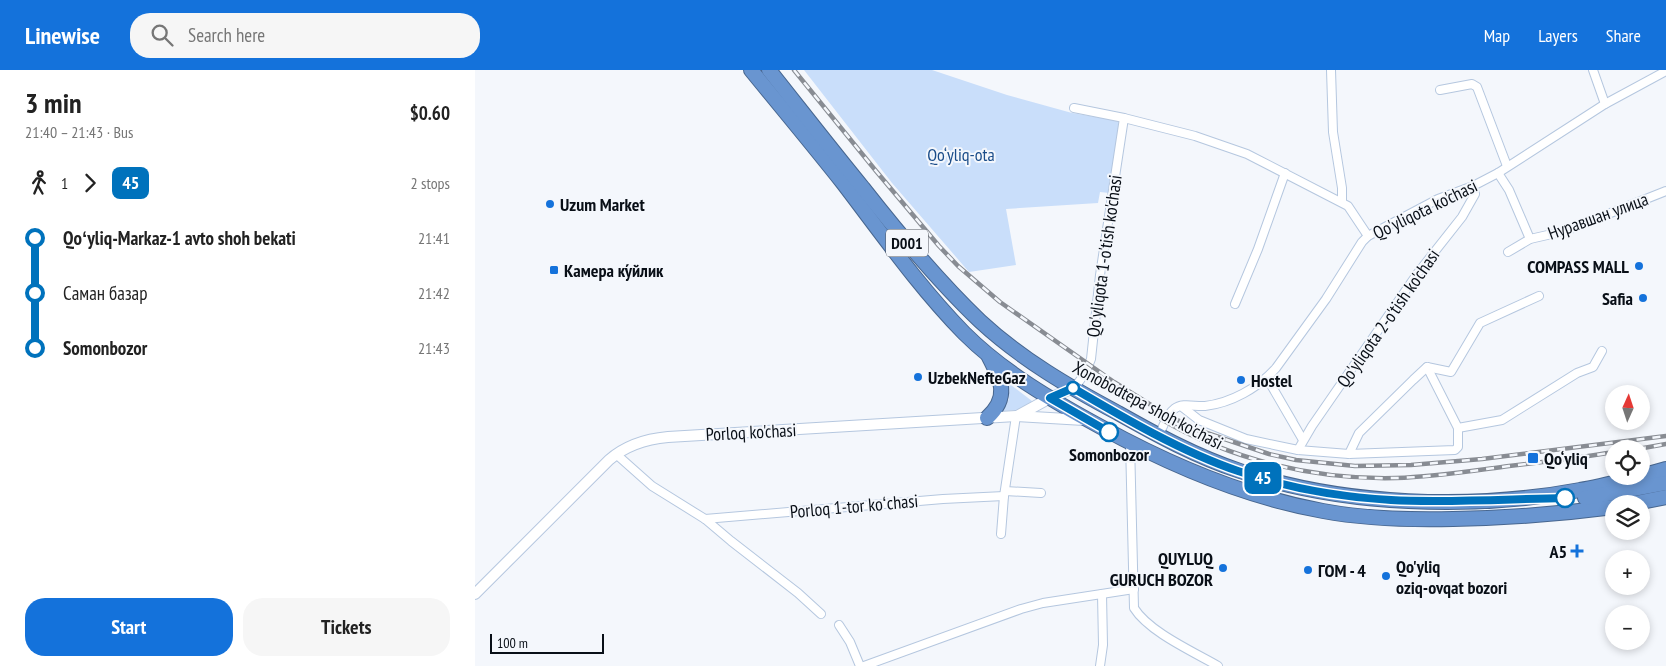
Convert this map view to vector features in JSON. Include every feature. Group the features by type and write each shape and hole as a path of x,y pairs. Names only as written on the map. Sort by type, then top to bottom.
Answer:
{"highway":[{"name":"Xonobodtepa shoh ko'chasi","path":"751,70 843,183 895,252 935,301 965,333 988,354 1050,398 1130,442 1190,470 1255,494 1302,507 1348,515 1394,519 1477,518 1554,514 1605,507"},
{"name":"Xonobodtepa shoh ko'chasi","path":"769,70 895,228 949,290 982,322 1033,363 1073,388 1159,435 1237,471 1304,489 1389,500 1507,499 1579,490 1605,484"},
{"path":"987,418 994,412 999,403 1001,391 998,374 988,354"},
{"name":"Xonobodtepa shoh ko'chasi","path":"1650,473 1666,469"},
{"path":"1636,495 1666,483"},
{"path":"1650,497 1666,497"},
{"path":"1507,499 1605,498"}],"main road":[{"path":"1016,416 1073,388"},
{"name":"Porloq ko'chasi","path":"475,594 616,454 633,444 661,437 1016,416 1089,420"}],"street":[{"path":"1331,70 1333,132 1342,188 1342,202"},
{"path":"1593,70 1605,104"},
{"name":"Qo'yliqota ko'chasi","path":"1180,405 1204,406 1226,402 1267,378 1326,298 1362,242 1368,236 1438,200 1473,186 1498,173 1605,104 1665,74"},
{"path":"1440,90 1472,84 1477,87 1507,166"},
{"path":"1074,108 1124,118 1247,154 1348,206 1368,236"},
{"name":"Qo'yliqota 1-o'tish ko'chasi","path":"1073,388 1083,376 1091,359 1100,275 1124,118"},
{"path":"1235,304 1258,249 1285,173"},
{"path":"1498,173 1509,190 1530,239"},
{"name":"Qo'yliqota 2-o'tish ko'chasi","path":"1298,450 1417,274 1462,217 1475,194 1473,186"},
{"name":"Нуравшан улица","path":"1508,252 1530,239 1565,231 1666,191"},
{"path":"1427,367 1451,372 1480,323 1539,296"},
{"path":"1458,428 1502,420 1577,373 1593,367 1602,350"},
{"path":"1159,435 1173,410 1180,405 1199,420 1246,439 1298,450 1349,454 1455,450 1458,447 1458,428 1427,367"},
{"path":"1349,454 1359,433 1427,367"},
{"path":"1267,378 1303,440"},
{"path":"1001,534 1004,493 1016,416"},
{"path":"1130,442 1134,608 1144,620 1164,634 1218,666"},
{"path":"616,454 652,486 705,518 731,541 798,593 821,614"},
{"name":"Porloq 1-tor koʻchasi","path":"705,518 1004,493 1041,493"},
{"path":"865,666 1021,608 1134,589"},
{"path":"1100,666 1103,645 1101,594"},
{"path":"839,624 850,642 860,666"}],"green space":[{"name":"Qo‘yliq-ota","path":"804,70 932,70 1007,95 1072,113 1119,121 1109,193 1100,192 1098,203 1006,209 1016,265 969,272 892,183"},
{"path":"1007,382 1032,401 1027,409 1002,411 1009,399"}],"railway":[{"path":"794,70 876,171 958,266 1000,302 1114,382 1167,415 1198,430 1269,454 1296,460 1355,466 1411,465 1482,459 1666,436"},
{"path":"1161,419 1216,446 1274,465 1305,471 1366,478 1438,475 1605,453"},
{"path":"1650,447 1666,444"}],"bus line":[{"name":"45","path":"1109,432 1050,398 1073,388 1138,424 1206,458 1237,471 1304,489 1406,501 1565,498"}],"place":[{"name":"Uzum Market","path":"550,204"},
{"name":"COMPASS MALL","path":"1639,266"},
{"name":"Камера ку́йлик","path":"554,270"},
{"name":"Safia","path":"1643,298"},
{"name":"UzbekNefteGaz","path":"918,377"},
{"name":"Hostel","path":"1241,380"},
{"name":"Somonbozor","path":"1109,432"},
{"name":"Qo‘yliq","path":"1533,458"},
{"name":"А5","path":"1577,551"},
{"name":"QUYLUQ GURUCH BOZOR","path":"1223,568"},
{"name":"ГОМ - 4","path":"1308,570"},
{"name":"Qo'yliq oziq-ovqat bozori","path":"1386,576"}]}
